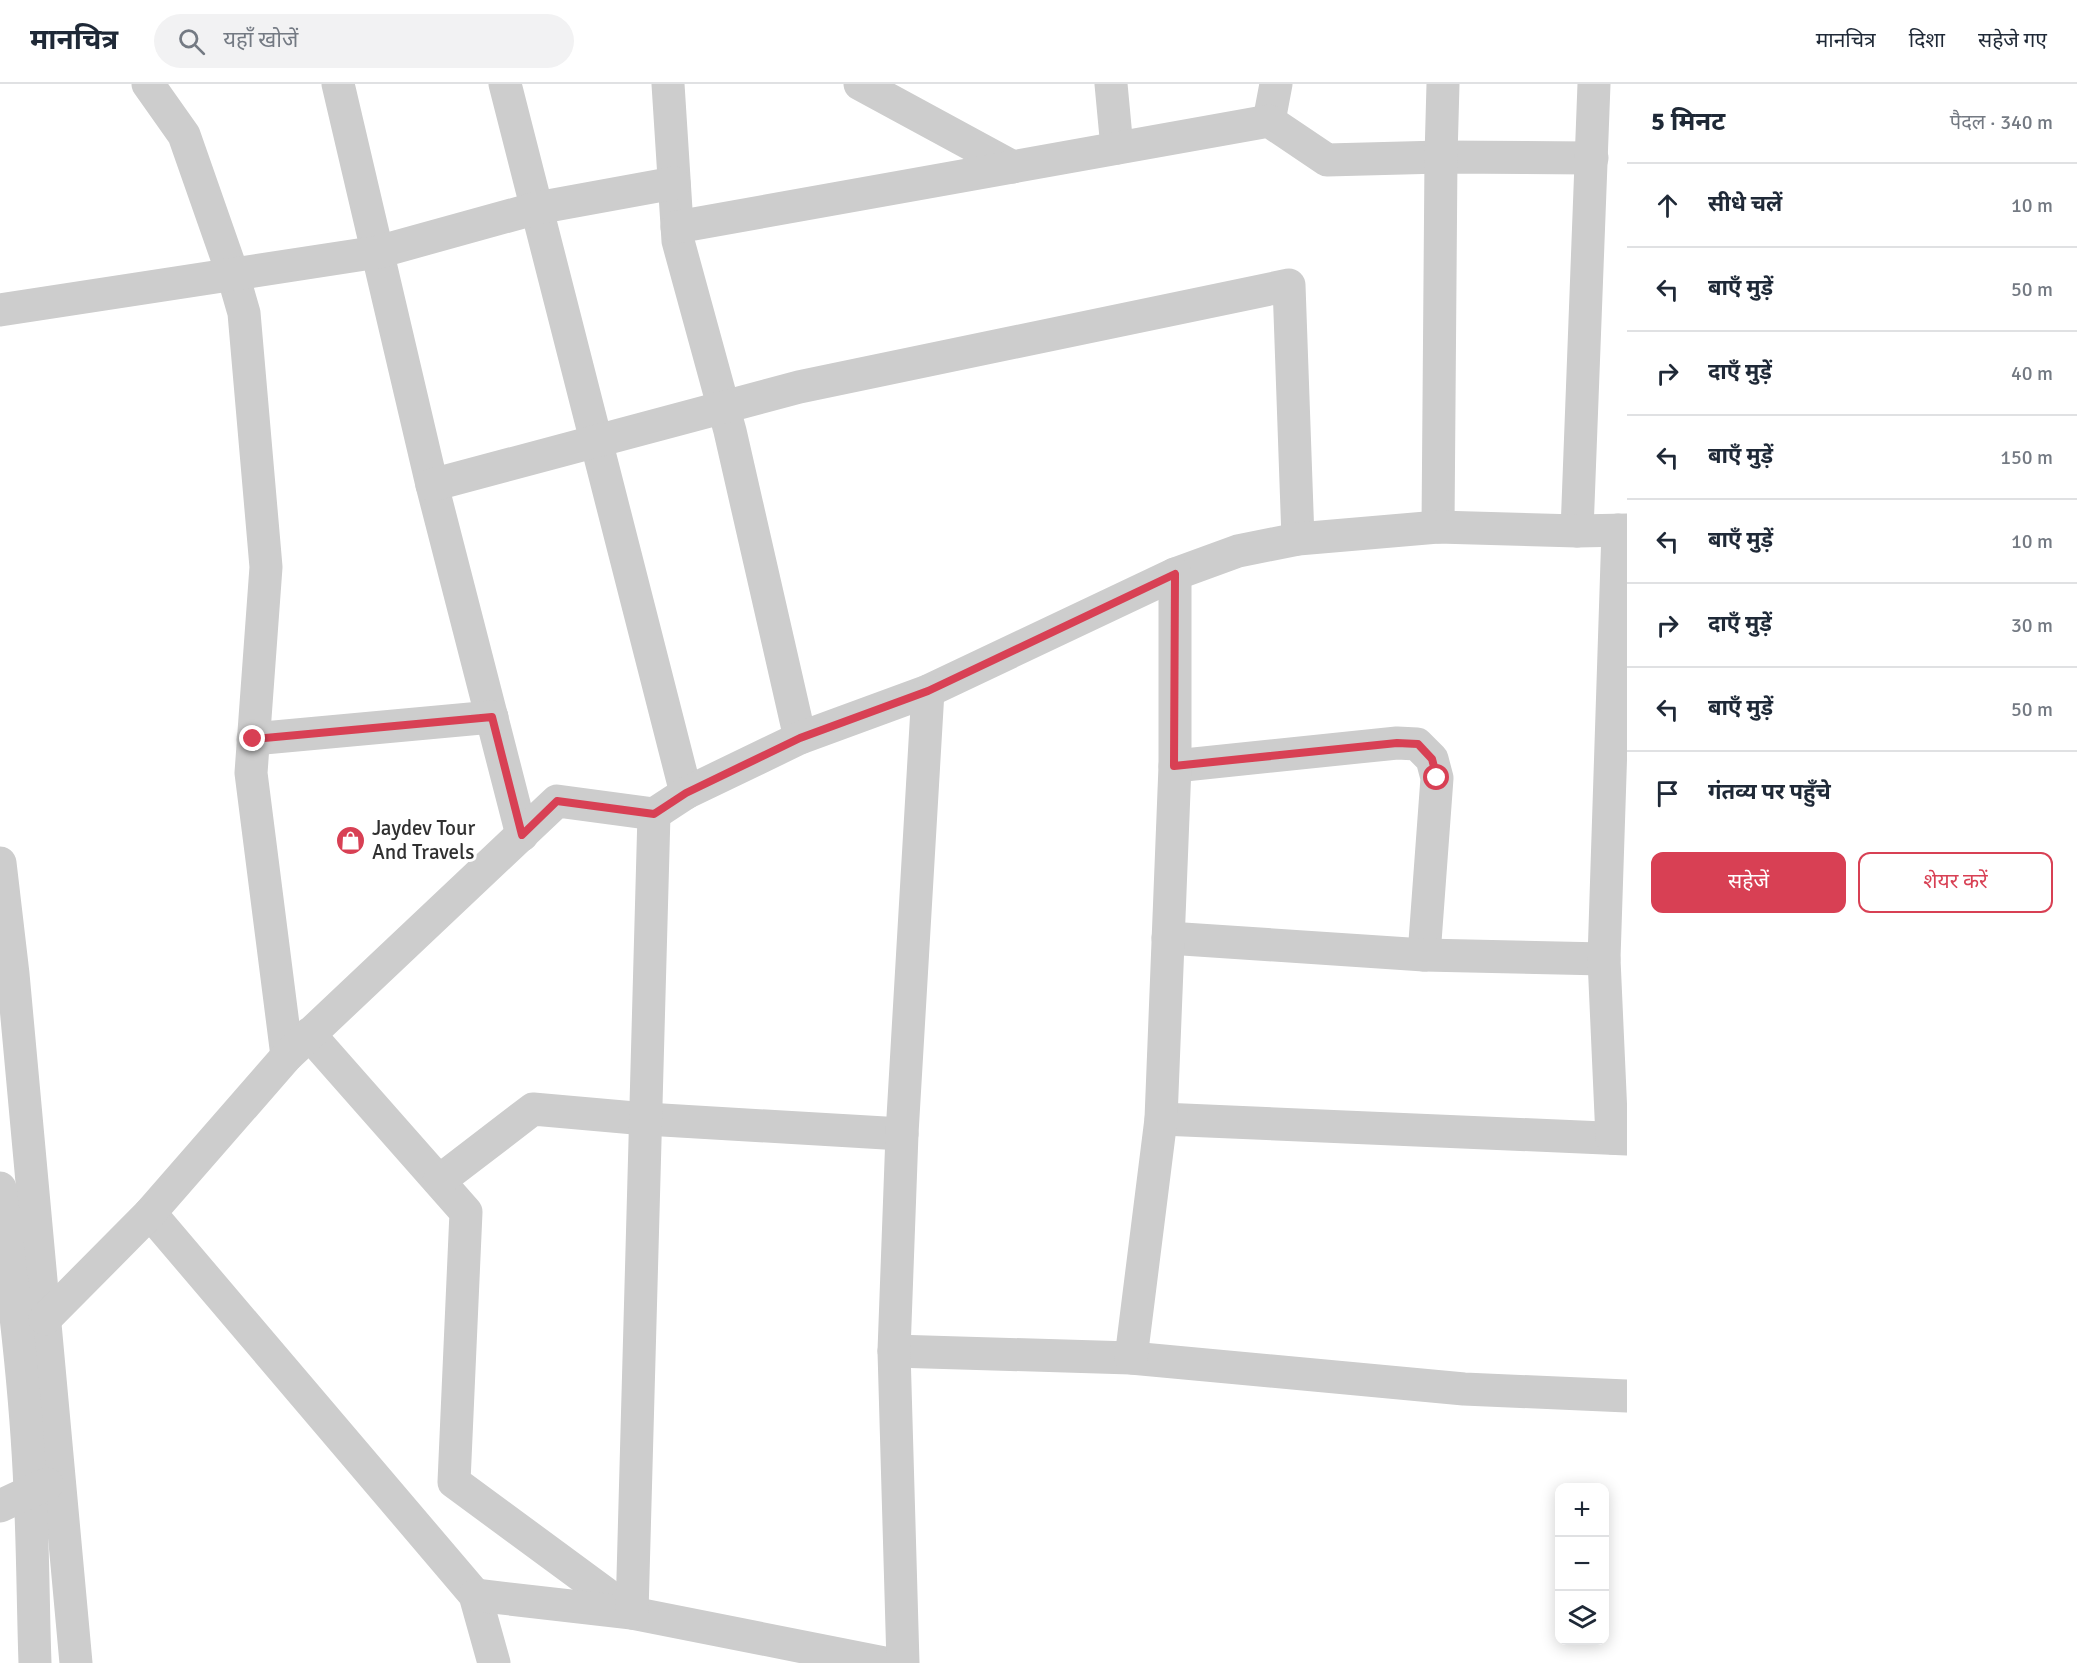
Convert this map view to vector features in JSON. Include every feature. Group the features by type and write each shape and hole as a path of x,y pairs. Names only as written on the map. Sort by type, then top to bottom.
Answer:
{"street":[{"path":"148,84 184,135 233,275 244,314 266,567 251,773 298,1045 439,1181 466,1212 454,1482 632,1613"},
{"path":"338,84 432,485 522,835"},
{"path":"505,84 598,440 686,793"},
{"path":"668,84 678,241 723,407 800,738"},
{"path":"860,84 1013,167"},
{"path":"1112,84 1118,148"},
{"path":"1269,121 1276,84"},
{"path":"1438,526 1443,84"},
{"path":"1576,531 1594,84"},
{"path":"677,227 1269,121 1327,160 1441,157 1592,158"},
{"path":"0,310 378,252 537,208 674,183"},
{"path":"432,485 799,387 1288,285 1298,540"},
{"path":"45,1319 150,1213 298,1045 557,801 654,814 686,793 800,738 928,691 1175,574 1238,551 1298,540 1438,526 1576,531 1623,530 1604,959 1619,1139 1161,1119"},
{"path":"1131,1358 1161,1119 1174,766 1175,574"},
{"path":"903,1663 894,1350 902,1134 928,691"},
{"path":"253,739 492,717"},
{"path":"1174,766 1397,743 1418,744 1432,759 1437,778 1424,955"},
{"path":"632,1613 654,814"},
{"path":"0,863 14,986 45,1319 30,1490 35,1663"},
{"path":"1168,938 1424,955 1604,959"},
{"path":"439,1181 533,1109 646,1119 902,1134"},
{"path":"0,1188 16,1316 38,1411 60,1478 76,1663"},
{"path":"150,1213 475,1596 494,1663"},
{"path":"894,1350 1131,1358 1464,1389 1627,1396"},
{"path":"0,1439 38,1411"},
{"path":"0,1506 30,1490 60,1478"},
{"path":"475,1596 632,1613 884,1663"}],"place":[{"name":"Jaydev Tour And Travels","path":"351,840"}],"route":[{"path":"253,739 492,717 522,835 557,801 654,814 686,793 800,738 928,691 1175,574 1174,766 1397,743 1418,744 1432,759 1437,778"}]}
